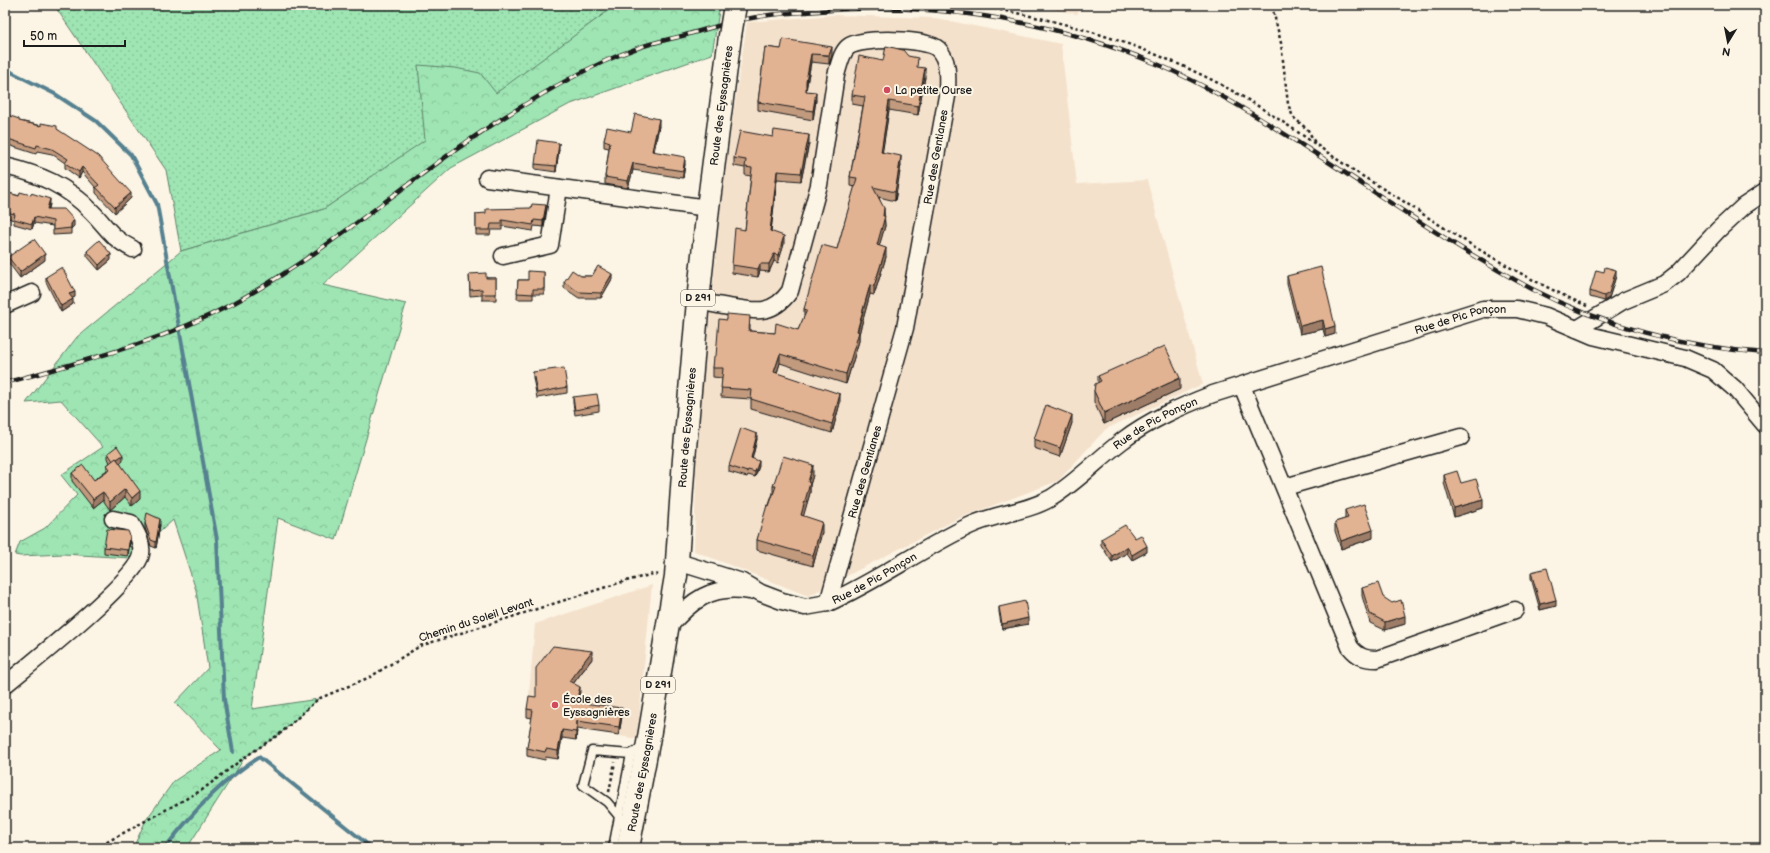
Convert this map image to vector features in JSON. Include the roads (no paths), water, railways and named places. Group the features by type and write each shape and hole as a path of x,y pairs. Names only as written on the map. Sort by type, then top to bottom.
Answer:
{"main road":[{"name":"Route des Eyssagnières","path":"626,832 640,749 668,628 676,573 684,451 698,301 708,208 735,5"}],"street":[{"name":"Rue des Gentianes","path":"698,301 762,310 776,306 790,291 819,186 836,74 841,57 848,47 859,42 873,40 923,42 937,48 945,58 947,96 905,328 828,603"},
{"path":"5,166 43,178 69,191 92,212 110,235 133,249"},
{"path":"487,178 708,208"},
{"path":"503,256 550,246 559,188"},
{"path":"1577,329 1623,301 1664,284 1678,274 1718,230 1744,206 1765,192"},
{"path":"5,305 32,293"},
{"name":"Rue de Pic Ponçon","path":"704,596 686,594 680,590 676,573 709,571 742,582 761,593 782,601 806,607 828,603 970,526 1028,509 1052,497 1075,480 1122,440 1146,425 1188,404 1213,394 1483,309 1517,310 1546,316 1593,336 1685,358 1713,370 1735,389 1765,424"},
{"path":"1242,386 1350,647 1364,659 1377,659 1515,610"},
{"path":"1285,487 1461,437"},
{"path":"5,685 110,596 136,567 141,554 139,537 131,522 113,519"},
{"path":"704,596 709,581 709,571"},
{"name":"Rue de Pic Ponçon","path":"668,628 686,608 704,596 724,589 740,589 761,593"}],"lane":[{"path":"613,848 626,832 607,802 583,785 592,751 616,753 640,749"}],"waterway":[{"path":"5,67 13,73 55,94 96,121 131,155 157,204 217,540 224,699 233,752"},
{"path":"165,848 196,810 208,798 232,776 259,757 372,848"}],"railway":[{"path":"5,383 150,340 207,317 234,303 304,260 438,162 506,116 553,88 618,55 646,45 720,25 763,16 851,9 941,11 985,16 1029,24 1115,48 1177,73 1235,104 1310,150 1475,257 1532,289 1559,302 1587,314 1645,333 1705,346 1765,353"}],"place":[{"name":"La petite Ourse","path":"887,90"},
{"name":"École des Eyssagnières","path":"555,705"}]}
